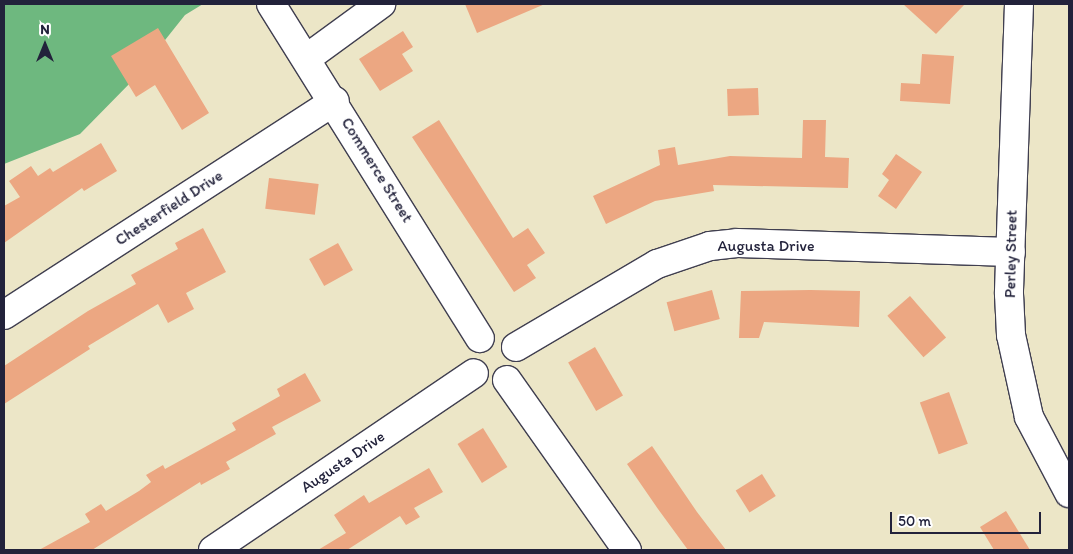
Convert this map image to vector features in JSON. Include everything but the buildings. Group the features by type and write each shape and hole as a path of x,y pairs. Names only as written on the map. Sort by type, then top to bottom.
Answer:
{"street":[{"name":"Commerce Street","path":"271,4 335,101 480,338"},
{"path":"307,58 381,4"},
{"name":"Perley Street","path":"1019,4 1011,252 1011,335 1018,376 1040,442 1069,493"},
{"name":"Chesterfield Drive","path":"4,315 335,101"},
{"name":"Augusta Drive","path":"516,346 657,264 710,246 737,243 1011,252"},
{"path":"503,335 516,346 518,367 507,380 488,382 474,373 471,352 480,338 503,335"},
{"name":"Augusta Drive","path":"213,550 474,373"},
{"path":"507,380 627,550"}],"green space":[{"path":"4,4 203,4 185,15 134,79 80,134 4,164"}]}
